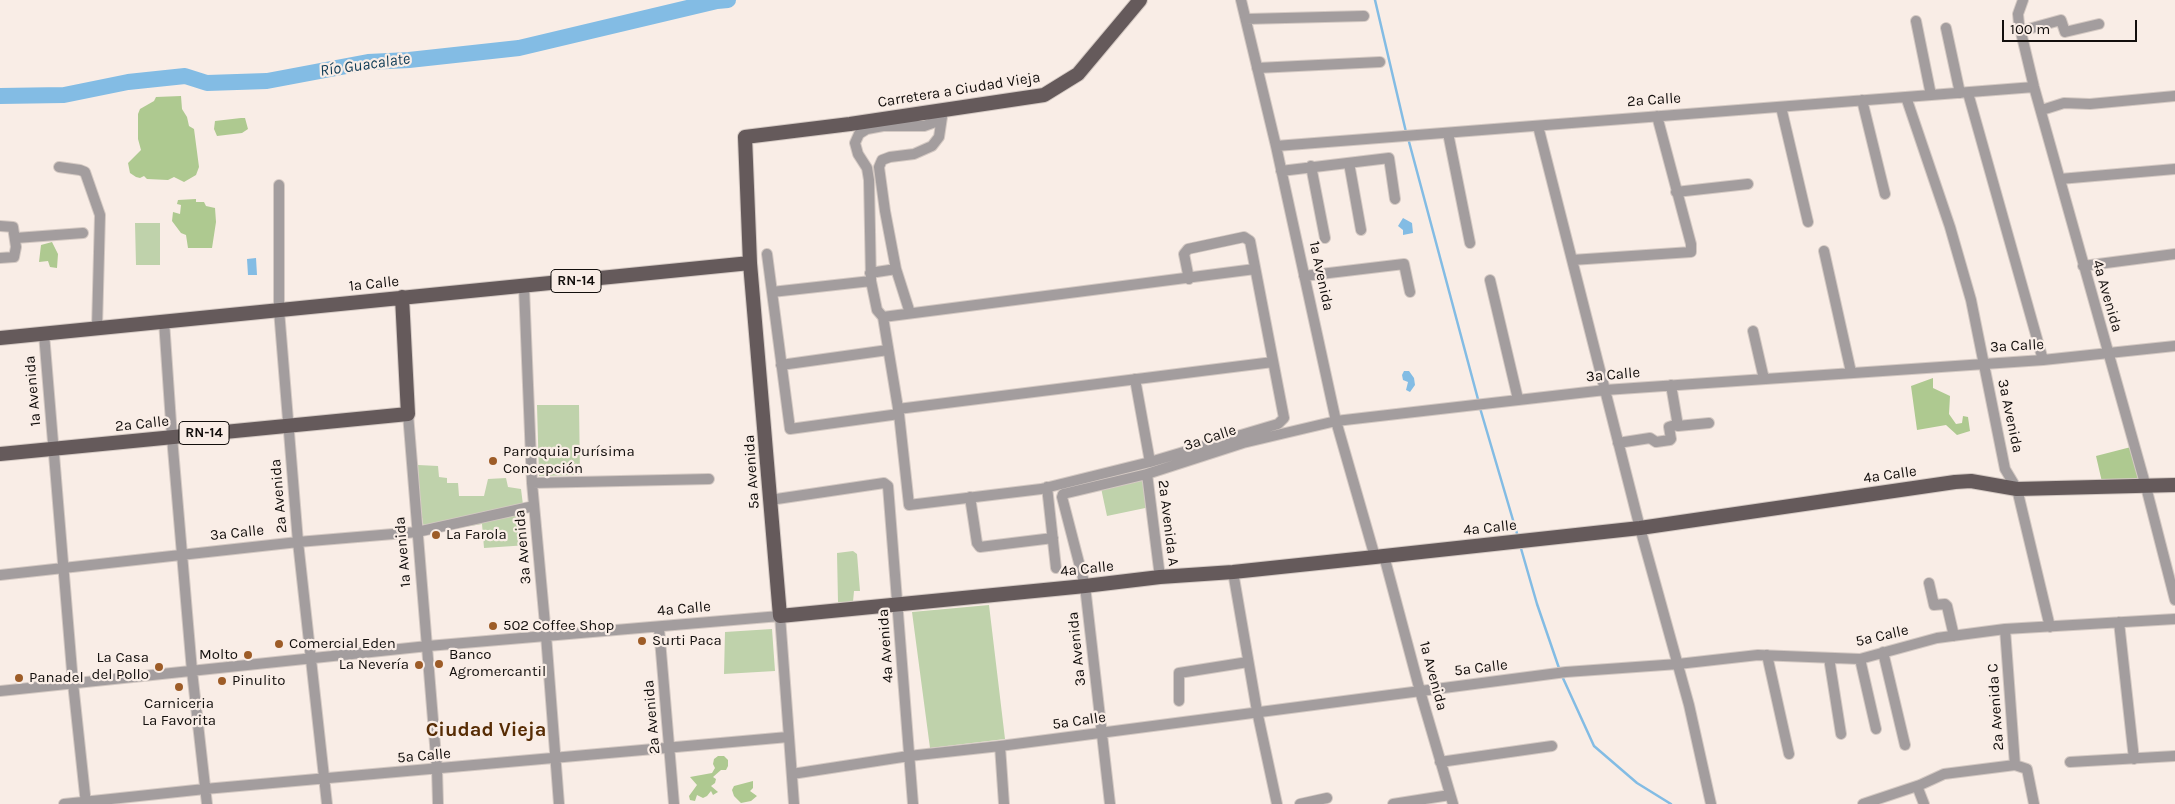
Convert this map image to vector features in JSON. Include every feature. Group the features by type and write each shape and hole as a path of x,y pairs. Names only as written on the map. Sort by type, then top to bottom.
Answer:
{"main road":[{"name":"Carretera a Ciudad Vieja","path":"745,137 942,115 1044,95 1078,74 1140,0"},
{"name":"5a Avenida","path":"745,137 750,263 780,616"},
{"name":"1a Calle","path":"0,338 750,263"},
{"name":"1a Avenida","path":"402,297 408,414"},
{"name":"2a Calle","path":"0,454 408,414"},
{"name":"4a Calle","path":"780,616 1160,577 1233,572 1640,528 1955,482 1971,481 2017,489 2175,485"}],"street":[{"name":"1a Avenida","path":"1241,0 1276,146 1336,421 1420,692 1451,800"},
{"name":"4a Avenida","path":"2023,0 2018,14 2034,87 2042,110 2107,354 2146,487 2175,600"},
{"path":"1246,20 1364,16"},
{"path":"1916,20 1931,95"},
{"path":"2021,31 2061,20 2065,32 2099,24"},
{"path":"1946,28 2043,360"},
{"path":"1257,68 1380,62"},
{"name":"2a Calle","path":"1276,146 2034,87"},
{"path":"2042,110 2064,103 2090,104 2175,96"},
{"name":"3a Avenida","path":"1906,97 1950,227 1968,290 2006,470 2017,489 2050,627"},
{"path":"1862,100 1884,194"},
{"path":"1781,106 1808,222"},
{"path":"910,313 896,269 879,167 882,160 914,154 932,146 939,137 942,115"},
{"path":"942,115 924,126 883,126 867,129 859,134 855,143 858,154 867,168 869,180 871,277 877,310 883,317 899,412 909,505 1046,487 1150,462 1278,424 1284,418 1250,241 1244,238 1188,249 1184,254 1189,279"},
{"path":"1572,260 1691,252 1692,244 1676,192 1657,116"},
{"path":"1538,126 1640,528 1678,664 1711,804"},
{"path":"1448,133 1470,243"},
{"path":"1281,171 1389,158 1396,199"},
{"path":"1349,163 1360,230"},
{"path":"1311,166 1325,238"},
{"path":"59,167 85,172 100,215 97,328"},
{"path":"2060,179 2175,169"},
{"path":"1676,192 1748,184"},
{"name":"2a Avenida","path":"279,185 279,310 298,542 327,804"},
{"path":"0,226 12,226 16,238 15,255 0,258"},
{"path":"16,238 83,233"},
{"path":"1824,251 1850,372"},
{"path":"767,254 790,429 899,412 1273,362"},
{"path":"2083,266 2175,254"},
{"path":"1304,276 1404,264 1410,292"},
{"path":"772,292 871,277 896,269"},
{"path":"883,317 1255,269"},
{"path":"1490,280 1518,399"},
{"name":"3a Avenida","path":"524,287 532,482 559,804"},
{"path":"164,321 192,671 207,804"},
{"path":"1753,331 1764,379"},
{"name":"1a Avenida","path":"44,334 65,566 73,683 85,803"},
{"name":"3a Calle","path":"1063,494 1147,474 1243,442 1336,421 1605,390 2043,360 2175,346"},
{"path":"782,364 888,350"},
{"path":"1135,380 1150,462"},
{"path":"1671,386 1679,427 1709,423"},
{"name":"1a Avenida","path":"408,414 438,769 438,804"},
{"path":"1618,443 1650,438 1656,442 1670,440 1669,427 1678,424"},
{"name":"2a Avenida A","path":"1147,474 1160,577"},
{"path":"532,482 709,479"},
{"name":"4a Avenida","path":"770,500 884,483 888,486 913,804"},
{"path":"1046,487 1056,568"},
{"name":"3a Avenida","path":"1063,494 1062,497 1085,586 1110,804"},
{"path":"970,497 977,543 980,547 1053,538"},
{"name":"3a Calle","path":"0,574 298,542 417,532 534,506"},
{"path":"1233,572 1257,711 1277,804"},
{"path":"1929,583 1934,605 1942,604 1947,606 1954,636"},
{"name":"4a Calle","path":"0,692 428,646 546,635 659,628 780,616"},
{"name":"5a Avenida","path":"780,616 794,804"},
{"name":"5a Calle","path":"792,774 909,756 1000,746 1257,711 1561,673 1678,664 1758,655 1860,659 1954,636 2004,629 2175,619"},
{"path":"2119,622 2134,759"},
{"name":"2a Avenida","path":"659,628 674,804"},
{"name":"2a Avenida C","path":"2004,629 2015,765 2027,769 2034,804"},
{"path":"1883,652 1905,745"},
{"path":"1767,656 1789,754"},
{"path":"1829,658 1841,734"},
{"path":"1860,659 1876,729"},
{"path":"1179,701 1179,673 1248,662"},
{"name":"5a Calle","path":"64,804 206,789 325,780 788,737"},
{"path":"1000,746 1004,804"},
{"path":"1440,762 1552,746"},
{"path":"2070,762 2175,756"},
{"path":"1863,804 1917,786 1944,774 2015,765"},
{"path":"1917,786 1924,804"},
{"path":"1300,804 1327,798"},
{"path":"1393,804 1451,800"}],"green space":[{"path":"181,96 182,109 187,117 189,126 194,129 199,167 196,175 184,182 174,177 168,180 147,179 144,176 136,177 130,173 128,163 141,150 138,139 138,114 140,109 154,101 156,97"},
{"path":"245,118 248,129 242,133 217,136 214,129 215,121"},
{"path":"196,199 196,202 204,202 206,206 215,208 216,222 212,248 188,248 186,235 181,233 172,221 173,212 180,214 181,205 177,204 178,200"},
{"path":"135,223 160,223 160,265 136,265"},
{"path":"52,242 58,254 57,268 50,267 48,261 39,262 41,245"},
{"path":"1933,378 1933,388 1950,396 1949,414 1956,424 1962,423 1963,416 1968,417 1970,431 1957,435 1946,425 1917,430 1911,386"},
{"path":"537,405 579,405 580,475 539,476"},
{"path":"2131,447 2141,484 2102,482 2096,456"},
{"path":"418,465 438,466 439,477 447,478 447,483 458,483 459,496 484,496 488,479 506,478 508,487 521,489 528,545 484,548 482,524 425,534 419,501"},
{"path":"1144,478 1150,507 1107,516 1101,488"},
{"path":"853,551 857,554 860,591 854,591 853,602 838,602 837,553"},
{"path":"989,605 1005,739 930,748 912,612"},
{"path":"772,629 775,671 724,674 725,632"},
{"path":"718,756 724,756 728,760 728,766 726,770 721,770 713,777 716,779 715,783 711,786 718,792 713,795 711,791 703,798 697,795 695,801 690,800 689,796 697,785 690,777 712,773 715,768 713,764 714,759"},
{"path":"753,781 753,788 750,791 757,796 751,801 741,803 734,796 732,790 734,786"}],"water":[{"path":"1403,218 1412,223 1413,233 1403,235 1403,230 1398,226"},
{"path":"256,258 257,275 248,275 247,259"},
{"path":"1404,371 1409,371 1414,378 1415,385 1410,392 1406,390 1408,382 1403,380 1402,375"}],"waterway":[{"name":"Río Guacalate","path":"0,96 64,95 128,82 185,76 207,83 267,81 368,62 409,60 519,48 728,0"},
{"path":"1375,0 1406,132"},
{"path":"1408,138 1479,403"},
{"path":"1480,408 1518,537"},
{"path":"1520,545 1537,604 1560,671"},
{"path":"1562,676 1594,746 1637,783 1671,804"}],"place":[{"name":"Parroquia Purísima Concepción","path":"493,461"},
{"name":"La Farola","path":"436,535"},
{"name":"502 Coffee Shop","path":"493,626"},
{"name":"Surti Paca","path":"642,641"},
{"name":"Comercial Eden","path":"279,644"},
{"name":"Molto","path":"248,655"},
{"name":"Banco Agromercantil","path":"439,664"},
{"name":"La Nevería","path":"419,665"},
{"name":"La Casa del Pollo","path":"159,667"},
{"name":"Panadel","path":"19,678"},
{"name":"Pinulito","path":"222,681"},
{"name":"Carniceria La Favorita","path":"179,687"}],"district":[{"name":"Ciudad Vieja","path":"486,730"}]}
